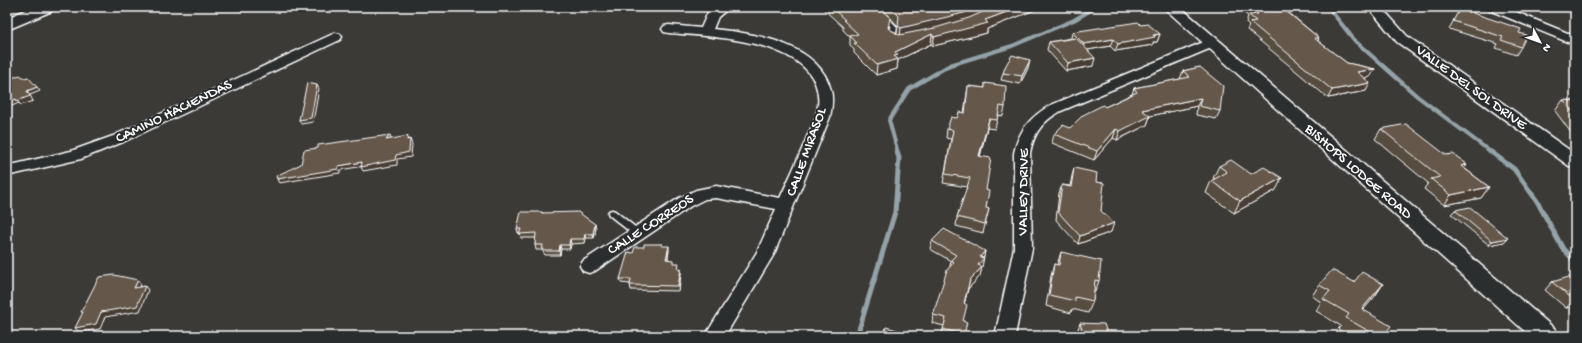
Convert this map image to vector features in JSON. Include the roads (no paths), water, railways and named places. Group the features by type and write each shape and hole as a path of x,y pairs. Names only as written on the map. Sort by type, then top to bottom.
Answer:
{"main road":[{"path":"7,25 46,7"}],"street":[{"path":"704,32 713,15 724,7"},
{"name":"BISHOPS LODGE ROAD","path":"1171,7 1546,336"},
{"name":"VALLE DEL SOL DRIVE","path":"1374,7 1402,39 1575,162"},
{"path":"1493,7 1575,41"},
{"name":"CALLE MIRASOL","path":"669,29 753,38 785,49 809,66 823,85 826,100 823,117 787,205 759,266 715,336"},
{"name":"CAMINO HACIENDAS","path":"7,171 75,155 118,140 264,69 335,37"},
{"name":"VALLEY DRIVE","path":"1005,336 1023,248 1022,153 1024,140 1030,127 1041,117 1056,108 1211,43"},
{"name":"CALLE CORREOS","path":"589,266 690,198 708,192 716,192 787,205"}],"lane":[{"path":"874,7 894,27 892,37 899,41 905,40"},
{"path":"612,213 637,233"}],"waterway":[{"path":"898,153 889,120 909,89 950,65 1012,46 1074,20 1096,7"},
{"path":"1328,7 1355,41 1417,96 1492,153"},
{"path":"857,336 895,212 899,158 897,152"},
{"path":"1491,152 1514,169 1537,201 1563,249 1575,261"}]}
